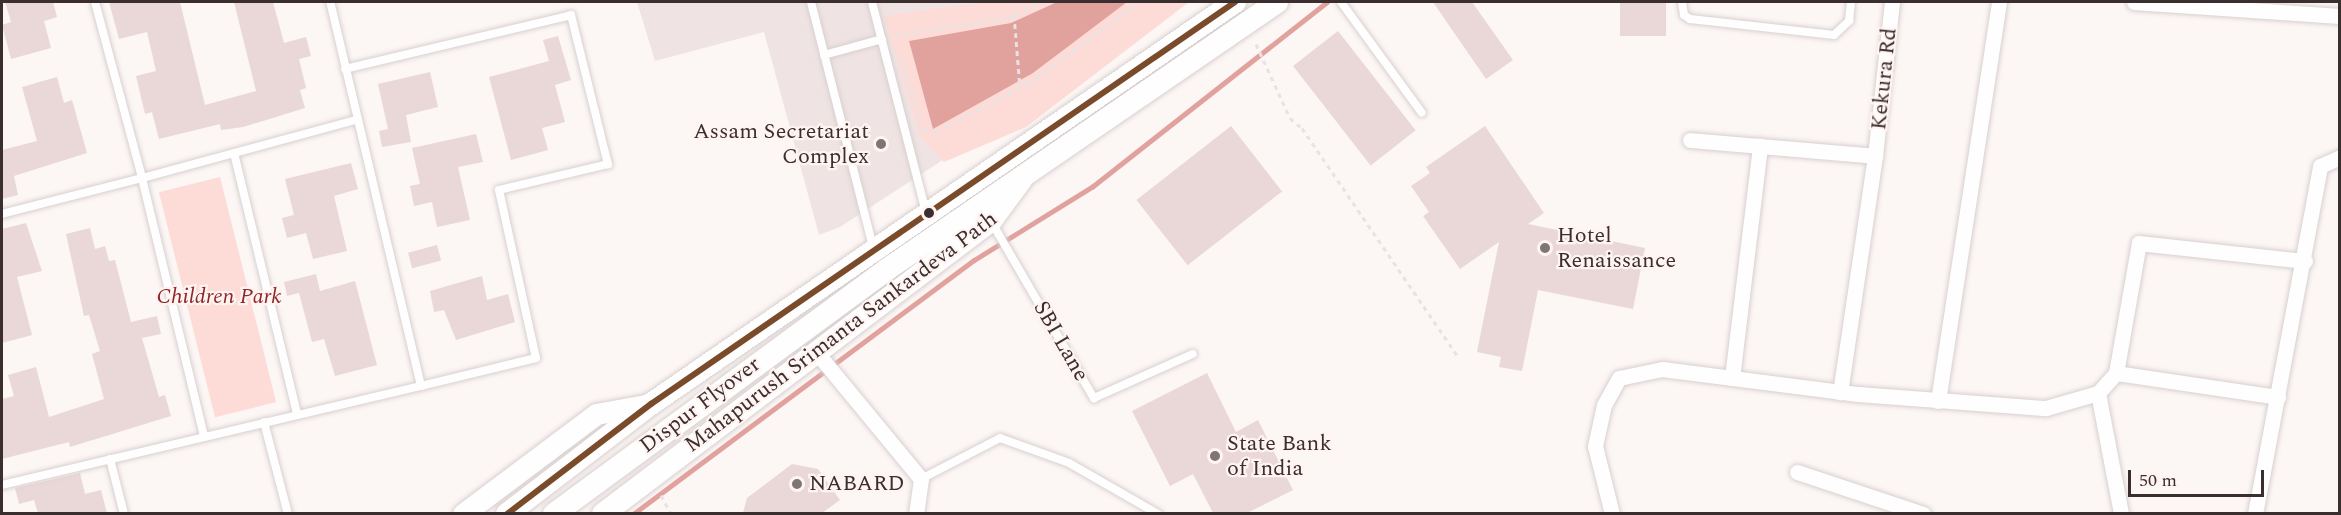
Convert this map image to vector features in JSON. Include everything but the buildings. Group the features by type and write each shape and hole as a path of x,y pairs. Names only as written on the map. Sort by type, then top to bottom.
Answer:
{"main road":[{"name":"Mahapurush Srimanta Sankardeva Path","path":"507,513 651,404 1234,2"},
{"name":"Mahapurush Srimanta Sankardeva Path","path":"603,513 995,228 1024,174 1277,2"},
{"name":"Dispur Flyover","path":"554,513 883,273 1024,174"},
{"path":"463,513 596,414 651,404"}],"street":[{"name":"Kekura Rd","path":"1840,392 1875,156 1892,2"},
{"path":"1938,401 1999,2"},
{"path":"2134,2 2340,16"},
{"path":"1690,140 1875,156"},
{"path":"1732,378 1760,146"},
{"path":"2255,513 2305,261 2320,166 2340,157"},
{"path":"1612,513 1595,446 1604,405 1619,378 1662,369 1840,392 2046,408 2098,393 2116,373 2139,243 2305,261"},
{"path":"820,357 921,479 916,513"},
{"path":"2116,373 2278,397"},
{"path":"2098,393 2121,513"},
{"path":"1797,472 1923,513"}],"lane":[{"path":"95,2 142,178 204,437"},
{"path":"330,2 356,120 421,386"},
{"path":"811,2 873,250"},
{"path":"872,2 926,213"},
{"path":"1682,2 1684,15 1690,19 1834,35 1849,21 1851,2"},
{"path":"1342,4 1422,113"},
{"path":"2,485 536,358 499,190 608,164 571,15 345,69"},
{"path":"824,55 882,39"},
{"path":"2,214 356,120"},
{"path":"234,153 297,414"},
{"name":"SBI Lane","path":"995,228 1094,398 1193,354"},
{"path":"264,422 288,513"},
{"path":"921,479 1000,438 1069,463 1158,513"},
{"path":"110,459 124,513"}],"path":[{"path":"1043,2 1014,15 895,35 923,130 936,132 1020,87 1139,2"},
{"path":"1014,15 1020,87"},
{"path":"1256,44 1290,118 1302,128 1459,358"},
{"path":"657,485 671,513"}],"shaded area":[{"name":"Assam Secretariat Complex","path":"637,2 1185,2 840,227 819,235 764,32 655,61"},
{"path":"1057,2 1127,2 1033,73 933,129 909,41 1011,23"}],"green space":[{"path":"983,2 1189,2 1026,127 944,162 919,135 884,16"},
{"name":"Children Park","path":"220,177 276,402 215,417 159,192"}],"waterway":[{"path":"633,514 974,260 1093,186 1327,2"}],"transit line":[{"path":"507,514 651,404 1235,2"}],"place":[{"name":"Assam Secretariat Complex","path":"881,144"},
{"name":"Hotel Renaissance","path":"1545,248"},
{"name":"State Bank of India","path":"1215,456"},
{"name":"NABARD","path":"797,484"}]}
